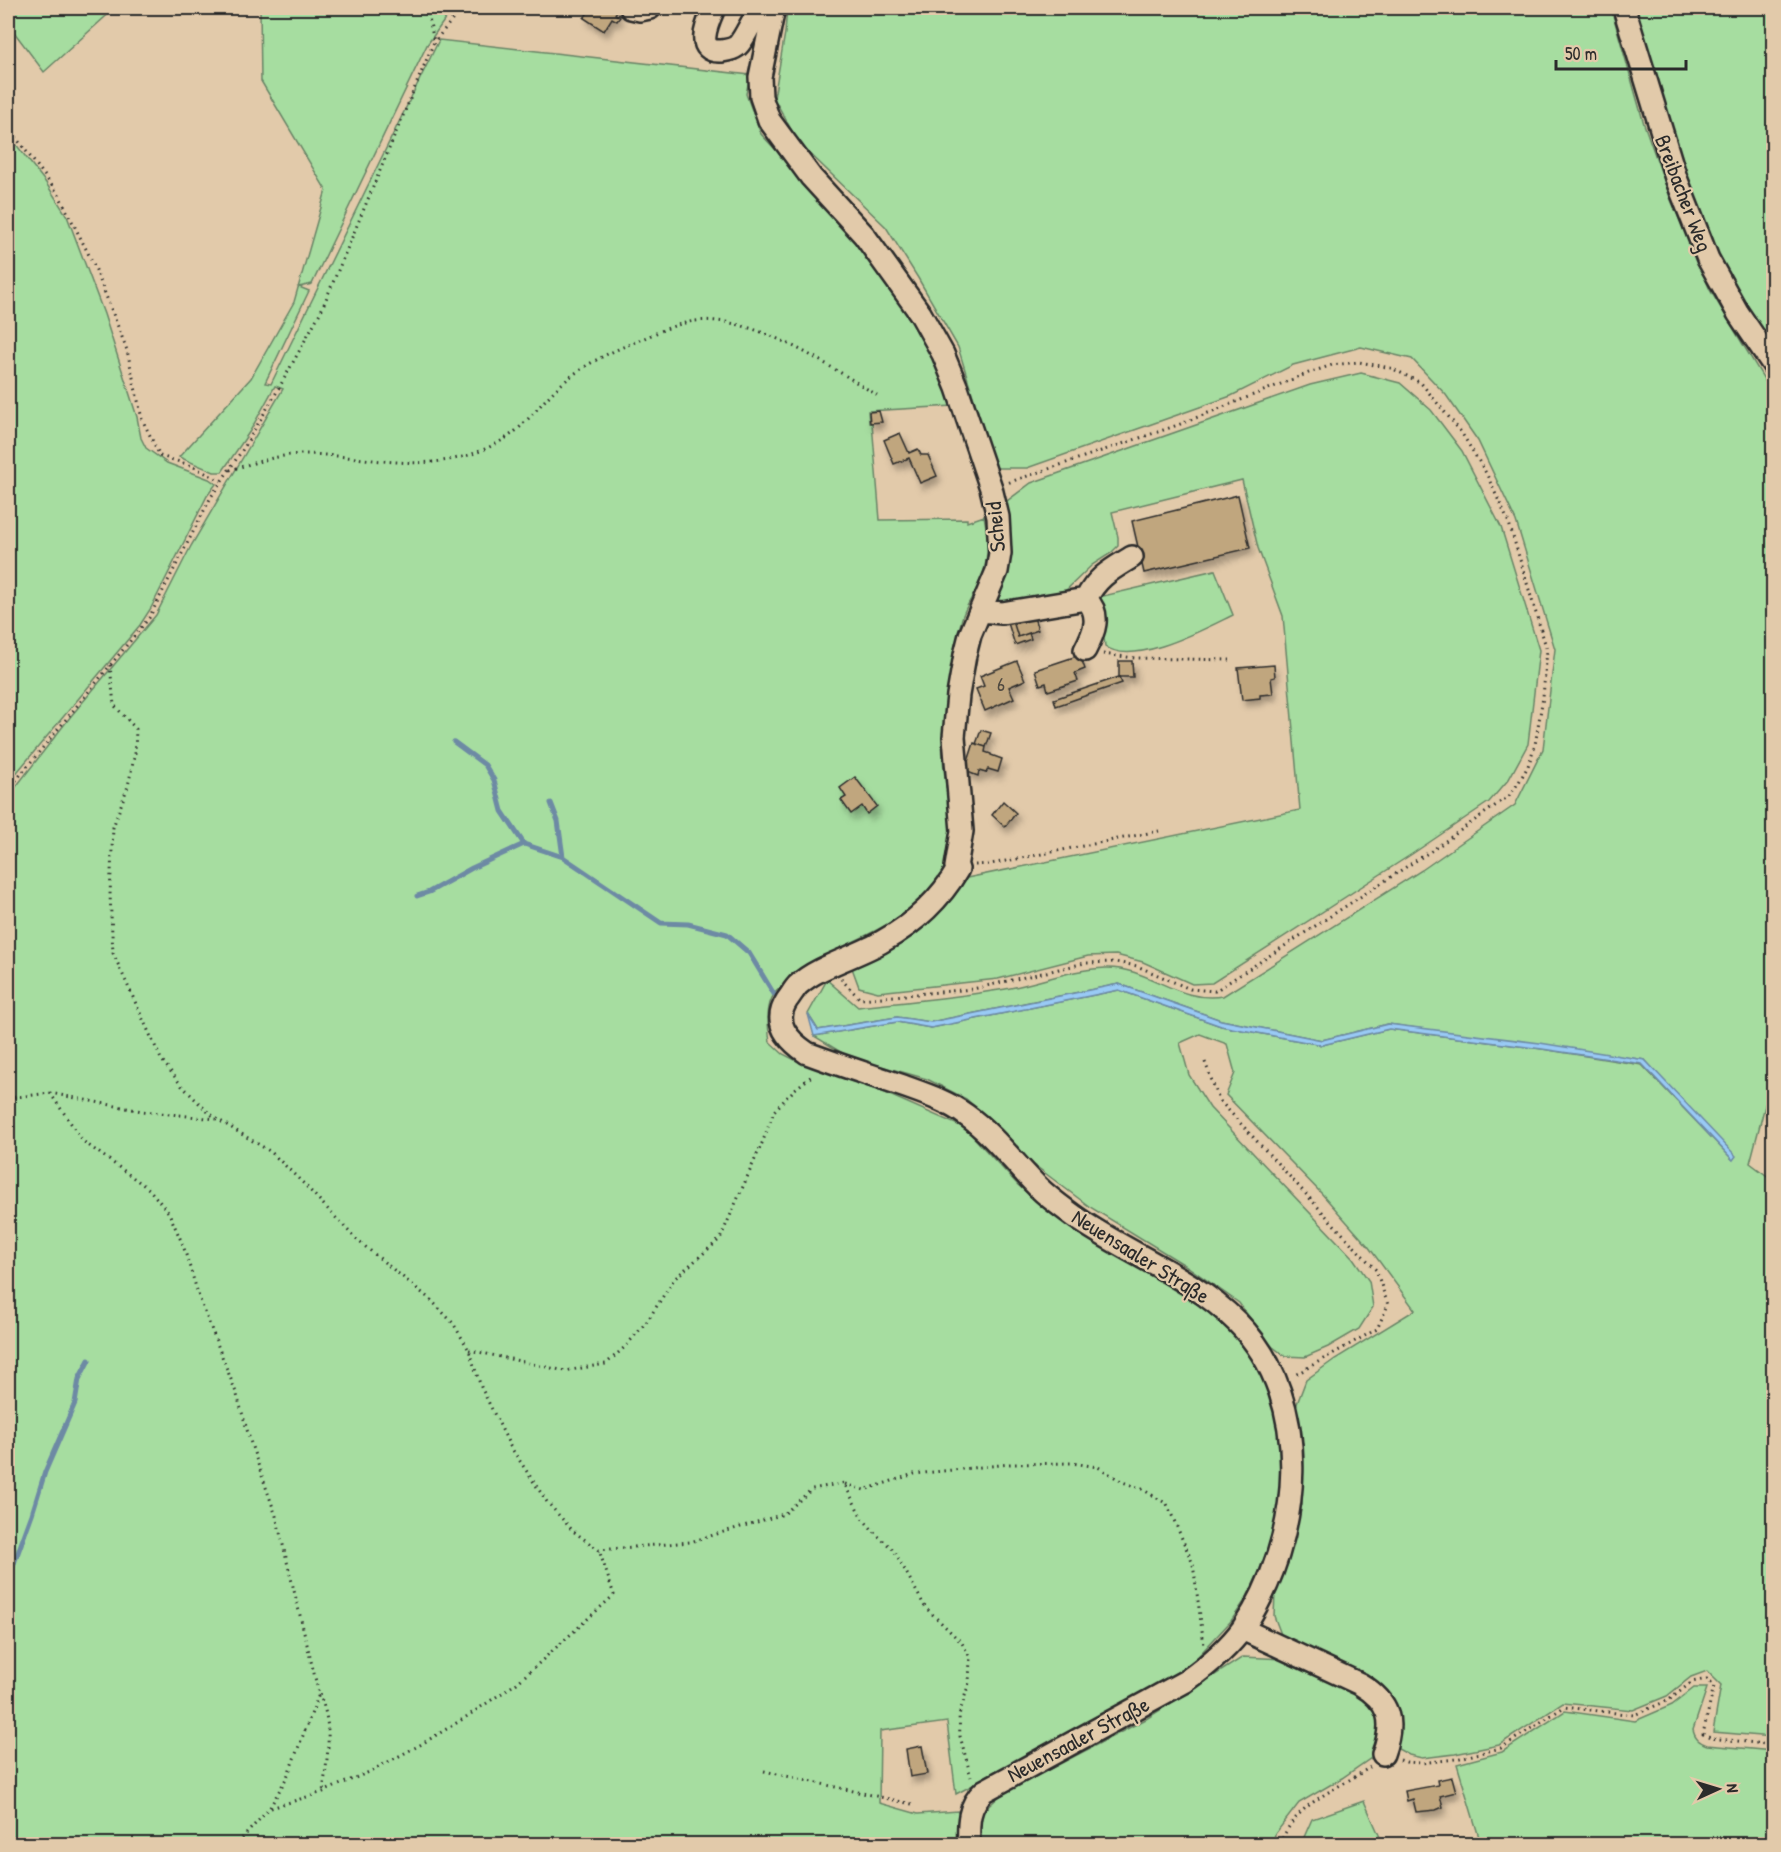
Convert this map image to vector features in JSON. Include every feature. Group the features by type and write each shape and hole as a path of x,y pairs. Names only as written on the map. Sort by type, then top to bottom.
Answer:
{"street":[{"path":"631,8 640,10 651,8"},
{"path":"714,8 705,30 706,43 711,50 716,51 728,50 738,45 770,11"},
{"name":"Breibacher Weg","path":"1623,8 1676,178 1708,259 1738,313 1773,366"},
{"name":"Scheid","path":"770,11 760,76 761,98 769,120 811,177 864,235 920,313 943,354 991,488 998,517 1000,553 997,571 970,635 956,716 955,746 962,831 956,867 958,869 948,886 923,914 882,942 811,976 797,986 783,1007"},
{"path":"1086,599 1093,586 1109,571 1132,557"},
{"path":"981,611 1002,614 1086,599"},
{"path":"1085,650 1097,623 1093,605 1086,599"},
{"name":"Neuensaaler Straße","path":"783,1007 783,1027 790,1039 807,1053 945,1101 987,1132 1039,1188 1059,1205 1212,1299 1258,1348 1270,1366 1278,1385 1290,1437 1291,1463 1287,1514 1275,1564 1255,1608 1242,1629 1210,1664 1186,1682 992,1785 977,1797"},
{"path":"1242,1629 1360,1684 1378,1696 1389,1716 1389,1739 1383,1754"},
{"path":"969,1845 968,1819 977,1797"}],"path":[{"path":"427,8 434,42"},
{"path":"8,790 149,618 211,497 279,388 321,311 434,42 462,8"},
{"path":"8,127 59,195 94,265 127,350 141,419 160,456 190,465 221,481"},
{"path":"228,470 264,460 303,454 406,463 442,461 473,454 509,435 557,387 597,359 660,331 695,321 743,325 776,338 877,395"},
{"path":"830,967 860,999 973,989 1085,963 1114,962 1137,966 1190,989 1215,991 1365,895 1509,796 1528,766 1535,745 1543,697 1546,650 1509,523 1486,473 1461,432 1421,383 1407,375 1391,368 1359,362 1332,365 1178,425 991,488"},
{"path":"1085,650 1111,656 1135,658 1230,660"},
{"path":"110,665 114,705 136,729 135,753 128,786 113,827 110,895 113,953 161,1059 182,1086 217,1119 272,1152 357,1240 431,1300 453,1323 470,1350 481,1387 510,1446 547,1502 573,1532 599,1550 614,1595 517,1683 420,1745 369,1772 323,1792 269,1809"},
{"path":"956,867 991,864 1159,831"},
{"path":"1205,1062 1219,1100 1376,1270 1388,1305 1377,1329 1278,1385"},
{"path":"470,1350 565,1371 606,1364 627,1346 648,1320 674,1279 720,1239 774,1111 795,1089 817,1073 843,1066"},
{"path":"8,1098 50,1093 142,1111 217,1119"},
{"path":"50,1093 84,1142 150,1189 169,1213 183,1245 237,1395 276,1516 319,1694 326,1708 330,1738 323,1792"},
{"path":"599,1550 690,1542 784,1514 812,1489 844,1483 864,1490 914,1474 1010,1464 1072,1463 1098,1467 1167,1504 1194,1564 1203,1639 1210,1664"},
{"path":"844,1483 862,1518 894,1550 926,1607 962,1644 970,1657 969,1683 959,1715 960,1736 977,1797"},
{"path":"1280,1845 1292,1821 1302,1810 1366,1770 1383,1754 1406,1762 1421,1762 1456,1759 1501,1749 1564,1707 1634,1715 1669,1700 1692,1682 1707,1679 1714,1686 1703,1734 1710,1738 1773,1745"},
{"path":"237,1845 269,1809 287,1777 319,1694"},
{"path":"764,1770 916,1805"}],"green space":[{"path":"8,8 115,8 44,72 8,24"},
{"path":"260,8 453,8 427,45 312,284 299,287 309,291 265,383 271,384 439,40 750,75 746,94 761,134 844,223 923,330 953,406 868,411 869,423 872,423 880,520 967,519 967,522 984,516 987,545 985,567 962,619 944,722 943,751 949,812 949,851 943,870 933,887 918,902 884,926 809,966 777,991 768,1010 770,1042 783,1054 801,1063 885,1093 965,1128 1018,1185 1046,1210 1202,1307 1228,1326 1247,1346 1270,1394 1280,1436 1282,1470 1276,1519 1268,1548 1246,1599 1231,1621 1189,1666 1157,1687 956,1794 947,1722 880,1731 879,1803 918,1814 958,1811 961,1844 8,1844 8,797 71,716 156,615 191,546 283,389 275,386 250,431 222,472 214,472 179,457 251,378 294,302 326,190 261,81"},
{"path":"787,8 1611,8 1644,124 1671,200 1710,290 1773,394 1774,1071 1750,1163 1774,1181 1773,1737 1713,1732 1721,1685 1707,1671 1691,1677 1667,1696 1633,1710 1563,1703 1499,1745 1422,1758 1398,1749 1396,1713 1282,1637 1274,1616 1275,1593 1288,1563 1302,1504 1302,1444 1295,1409 1306,1380 1335,1359 1415,1310 1368,1246 1322,1194 1226,1095 1235,1073 1227,1044 1200,1034 1180,1043 1189,1075 1210,1108 1353,1258 1369,1281 1373,1307 1359,1329 1305,1357 1285,1356 1269,1344 1239,1303 1188,1267 1090,1207 1033,1164 997,1126 966,1099 927,1079 849,1057 814,1036 897,1022 931,1028 1119,990 1221,1026 1322,1045 1389,1029 1642,1065 1733,1160 1645,1060 1388,1024 1322,1040 1221,1020 1119,984 930,1022 897,1017 818,1030 808,1014 827,980 858,1007 981,993 1012,988 1079,971 1106,968 1136,973 1192,995 1223,996 1422,870 1515,805 1543,749 1555,649 1516,521 1478,441 1446,395 1412,359 1361,347 1293,365 1231,396 1027,468 995,468 958,347 918,278 886,227 798,142 774,98"},
{"path":"1632,8 1773,8 1773,351 1746,310 1709,239 1685,181"},
{"path":"8,134 46,183 67,216 104,314 146,448 167,463 209,479 216,484 207,496 151,608 140,625 8,783"},
{"path":"1361,373 1400,383 1431,410 1462,451 1501,527 1539,650 1528,744 1509,779 1489,802 1212,983 1192,984 1143,962 1116,955 1088,956 998,979 878,992 859,987 852,968 920,929 940,909 962,879 1300,810 1283,616 1258,548 1242,480 1112,512 1118,546 1092,565 1061,595 992,604 1003,504 1031,483 1310,385"},
{"path":"1215,570 1233,615 1169,644 1151,649 1117,652 1105,646 1099,597"},
{"path":"1243,1657 1282,1659 1363,1694 1379,1711 1382,1731 1374,1756 1299,1803 1275,1834 1273,1844 978,1844 977,1837 982,1812 1002,1794 1146,1719"},
{"path":"1694,1688 1707,1688 1693,1730 1700,1741 1707,1745 1773,1751 1773,1844 1481,1844 1457,1764 1502,1752 1565,1711 1635,1721 1672,1705"},
{"path":"1364,1801 1383,1844 1301,1844 1312,1819"}],"water":[{"path":"1119,984 1221,1020 1322,1040 1388,1024 1540,1043 1645,1060 1736,1156 1733,1160 1642,1064 1389,1029 1322,1045 1221,1026 1119,990 931,1028 897,1022 814,1036 808,1014 818,1030 897,1017 931,1022"}],"building":[{"path":"591,8 619,8 615,14 620,17 617,21 612,18 604,31 584,18"},
{"path":"879,411 882,422 870,423 869,412"},
{"path":"900,433 909,453 918,449 921,455 928,455 937,476 920,483 909,458 894,464 884,440"},
{"path":"1238,495 1250,548 1144,573 1132,521"},
{"path":"1033,614 1038,630 1018,637 1013,621"},
{"path":"1013,621 1018,637 1029,633 1031,639 1015,645 1008,623"},
{"path":"1080,655 1085,669 1075,673 1078,681 1048,691 1046,683 1040,685 1035,670"},
{"path":"1017,661 1025,680 1009,687 1014,698 985,711 976,689 984,686 980,676"},
{"path":"1119,661 1132,661 1133,677 1119,677"},
{"path":"1274,665 1275,677 1271,678 1273,694 1242,700 1238,668"},
{"path":"1119,677 1122,683 1056,706 1054,699"},
{"path":"981,730 991,733 986,747 976,744"},
{"path":"974,743 986,747 985,752 1002,759 998,772 988,769 986,773 979,771 978,776 965,771"},
{"path":"855,777 877,806 867,814 862,806 851,814 841,800 846,797 840,788"},
{"path":"1003,801 1016,813 1005,827 992,815"},
{"path":"922,1746 927,1774 910,1777 906,1749"},
{"path":"1452,1777 1456,1792 1440,1796 1443,1807 1416,1812 1413,1799 1407,1801 1405,1791 1438,1785 1437,1780"}],"waterway":[{"path":"454,742 485,765 494,780 502,811 524,844"},
{"path":"551,803 558,821 563,857"},
{"path":"417,896 524,844 563,857 661,923 688,924 727,934 749,953 774,994"},
{"path":"8,1580 45,1472 75,1403 79,1379 89,1360"}]}
